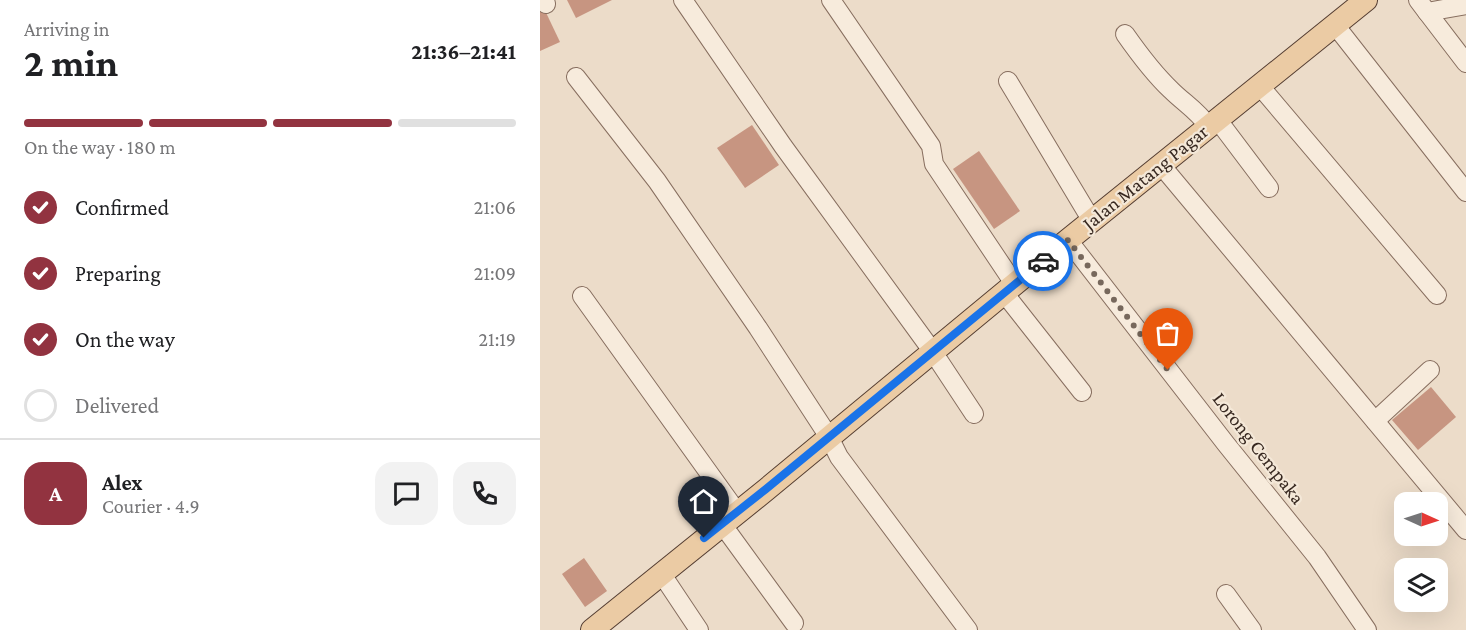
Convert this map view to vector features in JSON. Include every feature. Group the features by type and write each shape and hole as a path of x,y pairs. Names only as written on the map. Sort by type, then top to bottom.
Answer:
{"main road":[{"name":"Jalan Matang Pagar","path":"592,630 1258,85 1366,0"}],"street":[{"path":"683,0 844,231 933,352 974,414"},
{"path":"831,0 931,146 934,164 1009,289 1082,392"},
{"path":"1423,6 1466,5"},
{"path":"1423,6 1466,63"},
{"path":"1335,25 1466,192"},
{"path":"1125,34 1148,67 1173,92 1213,123 1269,188"},
{"path":"576,77 657,181 758,328 829,437 839,457 968,630"},
{"path":"1008,81 1092,221"},
{"path":"1258,85 1437,295"},
{"path":"1161,165 1466,530"},
{"name":"Lorong Cempaka","path":"1068,240 1317,557 1367,630"},
{"path":"582,296 729,518 794,623"},
{"path":"1375,421 1430,370"},
{"path":"661,573 699,630"},
{"path":"1226,594 1252,630"}],"building":[{"path":"540,0 560,42 540,51"},
{"path":"567,0 612,0 576,18"},
{"path":"752,125 779,165 745,188 717,148"},
{"path":"979,151 1020,211 994,229 953,169"},
{"path":"1431,387 1456,417 1418,450 1392,420"},
{"path":"584,558 607,591 585,607 562,574"}],"way so far":[{"path":"1043,261 1068,240 1168,370"}],"route":[{"path":"704,538 1043,261"}]}
